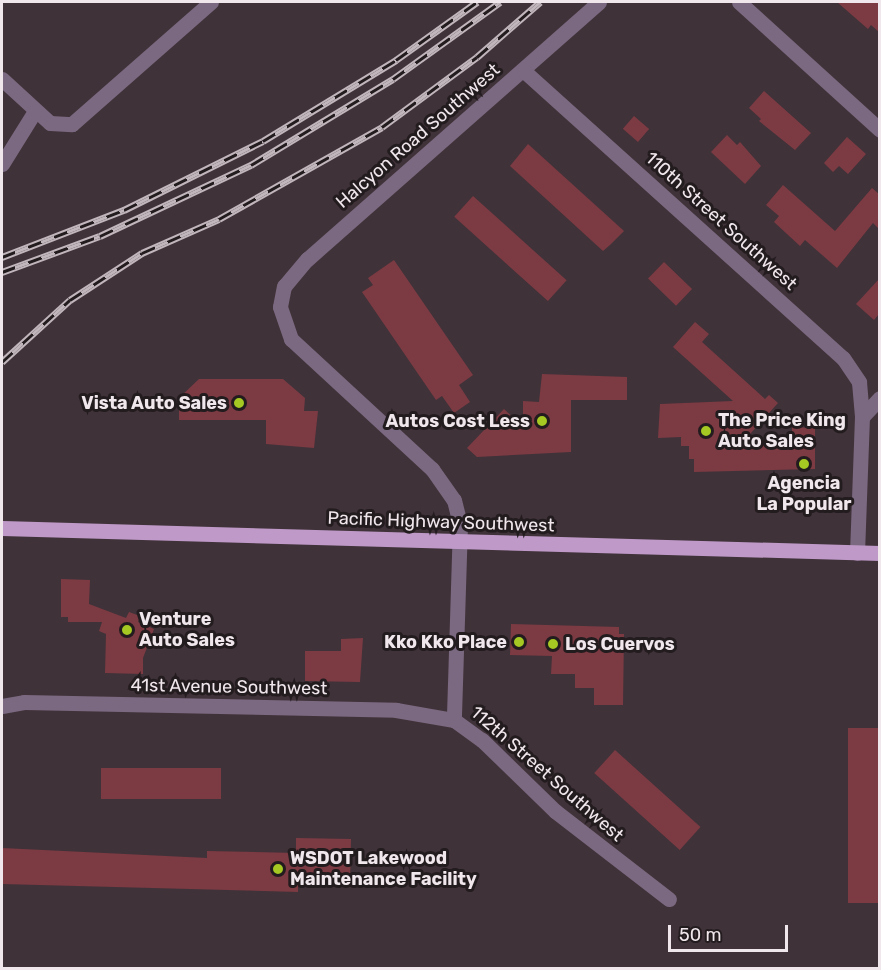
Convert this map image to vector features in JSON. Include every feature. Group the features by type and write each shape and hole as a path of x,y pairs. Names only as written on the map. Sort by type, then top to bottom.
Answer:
{"main road":[{"name":"Pacific Highway Southwest","path":"2,528 879,554"}],"street":[{"path":"2,79 50,123 72,124 82,118 211,2"},
{"name":"Halcyon Road Southwest","path":"281,311 283,289 303,263 524,71 599,2"},
{"path":"739,2 879,130"},
{"name":"110th Street Southwest","path":"524,71 843,358 859,382 862,417 857,553"},
{"path":"2,164 35,111"},
{"name":"112th Street Southwest","path":"281,311 293,341 444,483 457,507 459,543 454,720 482,740 555,811 669,899"},
{"path":"862,417 879,398"},
{"name":"41st Avenue Southwest","path":"2,706 24,702 396,710 454,720"}],"building":[{"path":"837,2 879,2 879,32 871,25 868,29"},
{"path":"764,91 811,133 795,150 759,121 761,119 749,108"},
{"path":"634,116 649,129 638,142 623,129"},
{"path":"727,135 737,145 740,142 761,166 745,184 711,152"},
{"path":"847,137 866,154 848,174 839,166 833,172 824,163"},
{"path":"528,144 624,231 603,251 510,166"},
{"path":"783,185 835,231 872,188 879,194 879,229 873,223 837,268 805,240 800,246 774,222 779,216 766,205"},
{"path":"473,196 567,280 548,301 454,217"},
{"path":"394,260 473,375 459,385 470,402 454,413 442,396 436,400 362,292 373,285 368,278"},
{"path":"664,262 692,289 676,306 648,279"},
{"path":"879,279 879,314 874,320 856,304"},
{"path":"695,322 709,334 702,342 765,399 769,395 778,403 741,444 792,445 792,427 815,428 815,469 694,472 694,459 689,459 689,446 681,446 681,437 658,438 660,404 733,401 673,347"},
{"path":"542,374 627,377 627,400 571,400 571,452 477,457 467,448 504,409 523,427 523,401 539,402"},
{"path":"199,379 283,379 305,398 304,411 318,411 314,448 266,444 266,420 179,420 179,398"},
{"path":"61,579 90,580 89,604 126,618 129,612 140,616 138,622 154,629 143,658 143,674 105,673 106,634 99,631 102,622 68,622 68,617 61,617"},
{"path":"511,624 619,627 619,634 624,634 623,705 594,705 594,688 575,688 575,674 551,674 552,656 510,655"},
{"path":"363,638 360,682 305,681 305,651 341,651 341,639"},
{"path":"848,728 879,728 879,903 848,903"},
{"path":"615,750 700,827 680,850 594,773"},
{"path":"101,768 221,768 221,799 101,799"},
{"path":"296,838 351,839 350,886 298,884 298,892 2,884 2,848 207,858 207,851 296,853"}],"railway":[{"path":"2,257 124,210 263,141 396,60 477,2"},
{"path":"2,272 100,236 251,165 393,79 500,2"},
{"path":"2,362 70,300 142,253 219,219 382,127 477,57 540,2"}],"place":[{"name":"Vista Auto Sales","path":"239,403"},
{"name":"Autos Cost Less","path":"542,421"},
{"name":"The Price King Auto Sales","path":"706,431"},
{"name":"Agencia La Popular","path":"804,464"},
{"name":"Venture Auto Sales","path":"127,630"},
{"name":"Kko Kko Place","path":"519,642"},
{"name":"Los Cuervos","path":"553,644"},
{"name":"WSDOT Lakewood Maintenance Facility","path":"278,869"}]}
